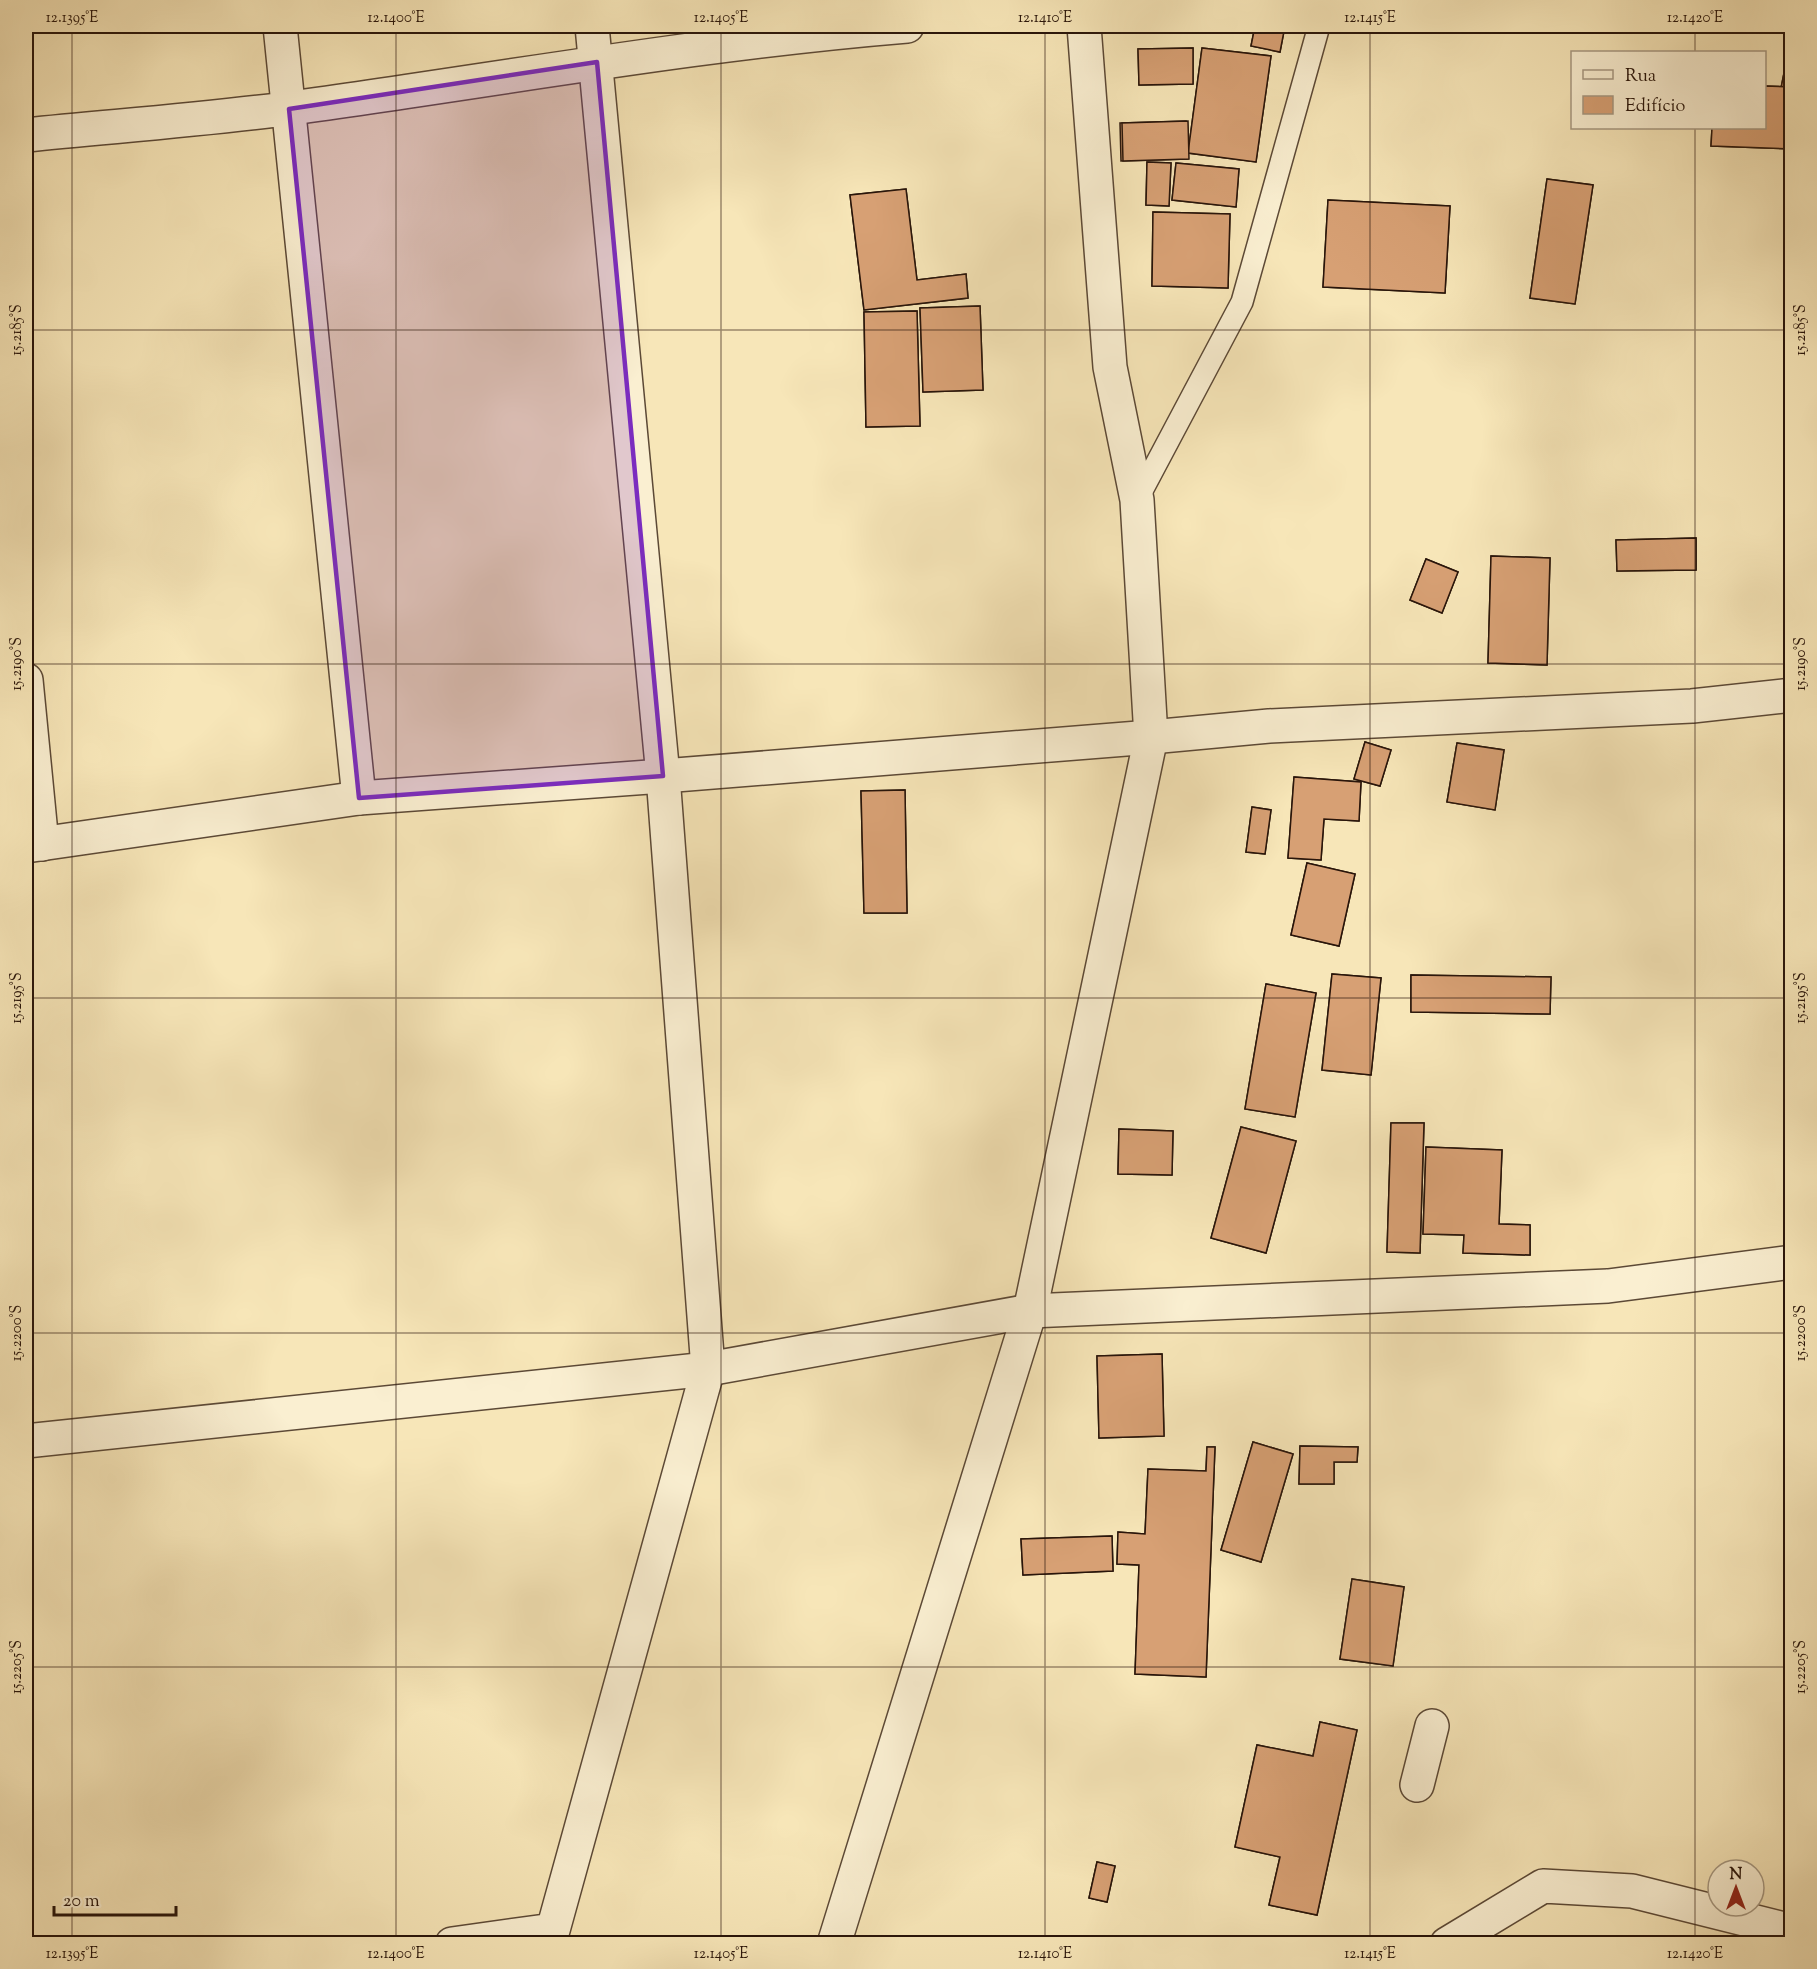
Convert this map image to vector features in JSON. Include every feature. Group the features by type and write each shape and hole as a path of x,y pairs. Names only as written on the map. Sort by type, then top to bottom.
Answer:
{"street":[{"path":"280,26 359,798"},
{"path":"452,1944 551,1937 708,1369 663,776 592,26"},
{"path":"26,135 289,108 597,62 843,31 907,26"},
{"path":"834,1944 1030,1311 1151,737 1137,500 1110,367 1084,26"},
{"path":"26,680 34,845 359,798 663,776 1269,726 1692,706 1791,695"},
{"path":"26,1441 708,1369 1030,1311 1608,1286 1791,1262"},
{"path":"1417,1785 1432,1726"},
{"path":"1447,1944 1543,1886 1632,1892 1791,1931"}],"lane":[{"path":"1137,500 1242,302 1319,26"}],"highlighted area":[{"path":"597,62 663,776 359,798 289,109"}],"building":[{"path":"1255,26 1285,26 1280,52 1251,46"},
{"path":"1255,26 1285,26 1280,52 1251,46"},
{"path":"1193,48 1193,84 1139,85 1138,49"},
{"path":"1193,48 1193,84 1139,85 1138,49"},
{"path":"1202,48 1271,56 1256,162 1188,153"},
{"path":"1202,48 1271,56 1256,162 1188,153"},
{"path":"1787,58 1792,59 1792,89 1781,88"},
{"path":"1787,58 1792,59 1792,89 1781,88"},
{"path":"1766,86 1792,87 1792,149 1711,146 1712,129 1766,129"},
{"path":"1766,86 1792,87 1792,149 1711,146 1712,129 1766,129"},
{"path":"1186,121 1188,159 1121,161 1120,123"},
{"path":"1188,121 1189,159 1123,161 1122,123"},
{"path":"1147,162 1171,163 1169,206 1146,205"},
{"path":"1147,162 1171,163 1169,206 1146,205"},
{"path":"1176,163 1239,169 1236,207 1172,200"},
{"path":"1176,163 1239,169 1236,207 1172,200"},
{"path":"1547,179 1593,185 1575,304 1530,298"},
{"path":"1547,179 1593,185 1575,304 1530,298"},
{"path":"906,189 917,280 966,274 968,298 864,310 850,195"},
{"path":"906,189 917,280 966,274 968,298 864,310 850,195"},
{"path":"1328,200 1450,206 1445,293 1323,287"},
{"path":"1328,200 1450,206 1445,293 1323,287"},
{"path":"1153,212 1230,214 1228,288 1152,286"},
{"path":"1153,212 1230,214 1228,288 1152,286"},
{"path":"980,306 983,390 923,392 920,308"},
{"path":"980,306 983,390 923,392 920,308"},
{"path":"917,311 920,426 866,427 864,312"},
{"path":"917,311 920,426 866,427 864,312"},
{"path":"1696,538 1696,570 1617,571 1616,540"},
{"path":"1696,538 1696,570 1617,571 1616,540"},
{"path":"1491,556 1550,558 1547,665 1488,663"},
{"path":"1491,556 1550,558 1547,665 1488,663"},
{"path":"1426,559 1458,572 1442,613 1410,600"},
{"path":"1426,559 1458,572 1442,613 1410,600"},
{"path":"1365,742 1391,750 1380,786 1354,779"},
{"path":"1365,742 1391,750 1380,786 1354,779"},
{"path":"1457,743 1504,750 1495,810 1447,802"},
{"path":"1457,743 1504,750 1495,810 1447,802"},
{"path":"1294,777 1361,782 1359,821 1324,819 1321,860 1288,858"},
{"path":"1294,777 1361,782 1359,821 1324,819 1321,860 1288,858"},
{"path":"905,790 907,913 864,913 861,791"},
{"path":"905,790 907,913 864,913 861,791"},
{"path":"1252,807 1271,810 1265,854 1246,852"},
{"path":"1252,807 1271,810 1265,854 1246,852"},
{"path":"1307,863 1355,874 1339,946 1291,935"},
{"path":"1307,863 1355,874 1339,946 1291,935"},
{"path":"1332,974 1381,978 1371,1075 1322,1070"},
{"path":"1332,974 1381,978 1371,1075 1322,1070"},
{"path":"1411,975 1551,977 1550,1014 1411,1012"},
{"path":"1411,975 1551,977 1550,1014 1411,1012"},
{"path":"1266,984 1316,993 1295,1117 1245,1109"},
{"path":"1266,984 1316,993 1295,1117 1245,1109"},
{"path":"1391,1123 1424,1123 1420,1253 1387,1252"},
{"path":"1391,1123 1424,1123 1420,1253 1387,1252"},
{"path":"1241,1127 1296,1141 1266,1253 1211,1238"},
{"path":"1241,1127 1296,1141 1266,1253 1211,1238"},
{"path":"1119,1129 1173,1131 1172,1175 1118,1174"},
{"path":"1119,1129 1173,1131 1172,1175 1118,1174"},
{"path":"1426,1147 1502,1150 1499,1224 1530,1225 1530,1255 1463,1253 1464,1235 1423,1234"},
{"path":"1426,1147 1502,1150 1499,1224 1530,1225 1530,1255 1463,1253 1464,1235 1423,1234"},
{"path":"1162,1354 1164,1436 1099,1438 1097,1356"},
{"path":"1162,1354 1164,1436 1099,1438 1097,1356"},
{"path":"1253,1442 1293,1454 1261,1562 1221,1550"},
{"path":"1253,1442 1293,1454 1261,1562 1221,1550"},
{"path":"1300,1446 1358,1447 1357,1462 1334,1462 1334,1484 1299,1484"},
{"path":"1300,1446 1358,1447 1357,1462 1334,1462 1334,1484 1299,1484"},
{"path":"1207,1447 1215,1447 1206,1677 1135,1674 1139,1565 1117,1564 1118,1532 1145,1534 1148,1469 1206,1471"},
{"path":"1207,1447 1215,1447 1206,1677 1135,1674 1139,1565 1117,1564 1118,1532 1145,1534 1148,1469 1206,1471"},
{"path":"1112,1536 1113,1571 1023,1575 1021,1539"},
{"path":"1112,1536 1113,1571 1023,1575 1021,1539"},
{"path":"1352,1579 1404,1587 1393,1666 1340,1659"},
{"path":"1352,1579 1404,1587 1393,1666 1340,1659"},
{"path":"1320,1722 1357,1730 1317,1915 1269,1905 1280,1857 1235,1847 1257,1745 1313,1756"},
{"path":"1320,1722 1357,1730 1317,1915 1269,1905 1280,1857 1235,1847 1257,1745 1313,1756"},
{"path":"1097,1862 1115,1866 1107,1902 1089,1898"},
{"path":"1097,1862 1115,1866 1107,1902 1089,1898"}]}
